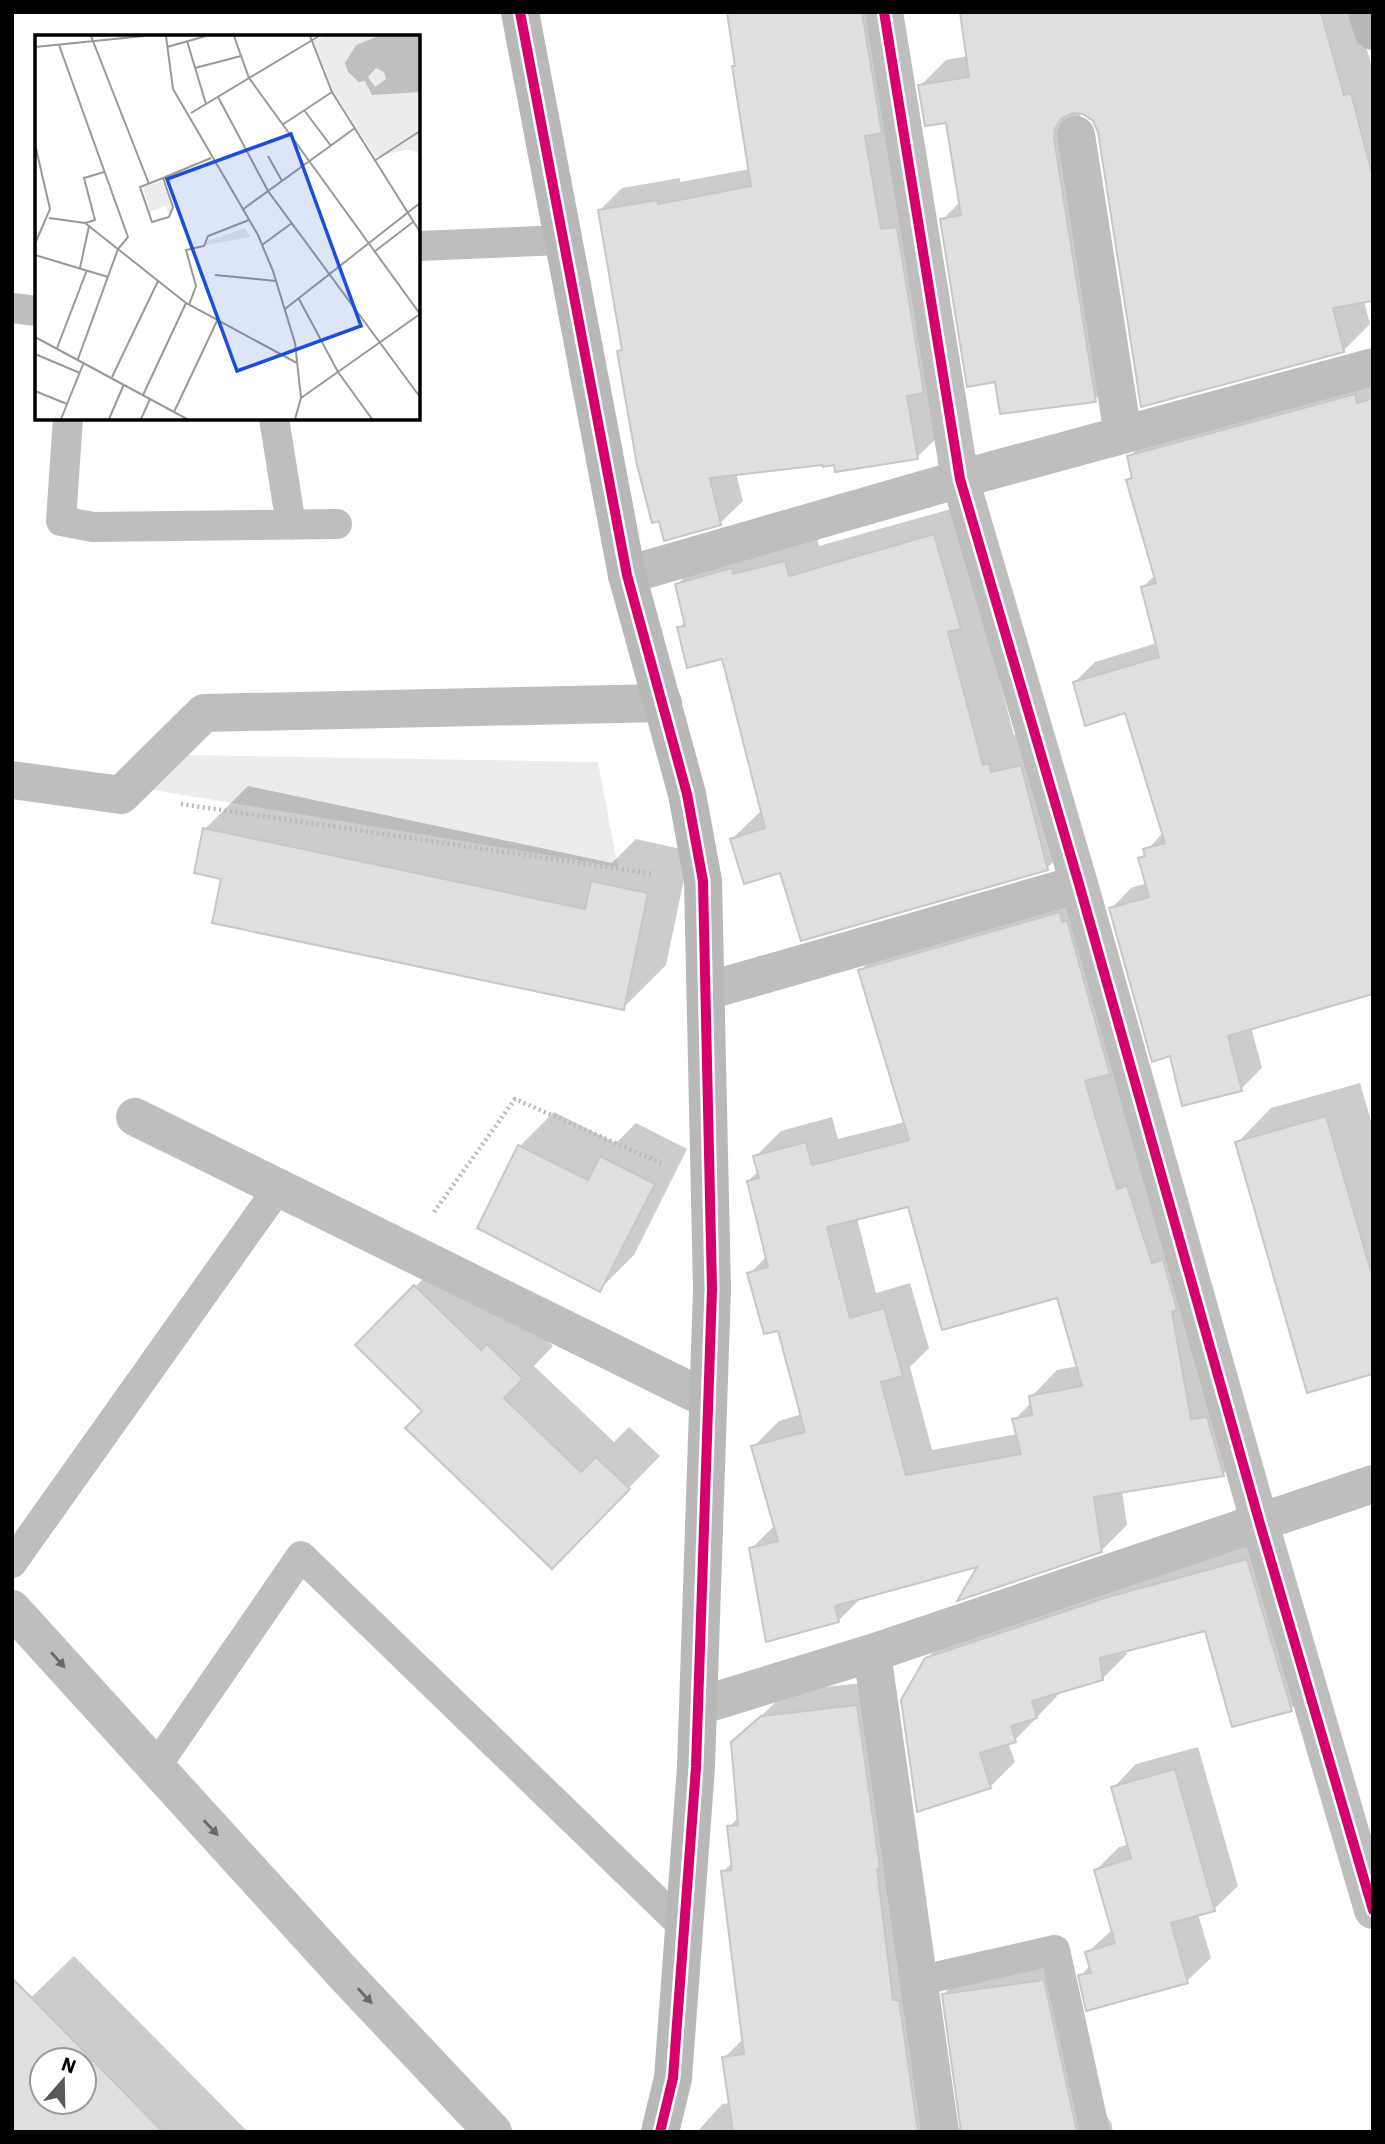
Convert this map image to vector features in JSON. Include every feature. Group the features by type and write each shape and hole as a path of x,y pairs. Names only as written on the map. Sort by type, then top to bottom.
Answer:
{"street":[{"path":"520,12 627,575 687,794 703,881 708,991 712,1289 699,1706 673,2078 660,2132"},
{"path":"884,12 960,479 1373,1910"},
{"path":"1367,12 1373,31"},
{"path":"1076,135 1123,435"},
{"path":"627,575 960,479 1373,367"},
{"path":"12,780 121,795 204,713 663,704"},
{"path":"708,991 1079,884"},
{"path":"135,1117 707,1399"},
{"path":"699,1706 872,1653 1373,1484"},
{"path":"12,1609 487,2130"},
{"path":"872,1653 940,2132"}],"lane":[{"path":"420,246 562,240"},
{"path":"12,308 35,311"},
{"path":"68,420 61,521 93,527 337,524"},
{"path":"274,420 291,525"},
{"path":"12,1563 279,1187"},
{"path":"155,1768 301,1556 684,1927"},
{"path":"918,1981 1055,1950 1095,2132"}],"path":[{"path":"121,795 703,881"},
{"path":"407,1250 515,1098 710,1185"}],"shaded area":[{"path":"186,755 598,762 618,867 142,788"}],"building":[{"path":"727,12 862,12 882,133 865,136 881,229 897,227 924,393 907,396 918,459 835,472 834,465 822,465 710,478 721,525 664,541 659,521 652,523 637,465 617,351 622,350 598,210 657,200 658,204 751,186 732,66 735,66"},
{"path":"960,12 1321,12 1344,95 1351,93 1373,177 1373,301 1333,308 1344,352 1141,407 1098,132 1093,121 1083,114 1073,113 1062,118 1055,128 1054,138 1096,402 1000,414 995,382 967,387 940,219 961,215 946,123 925,126 918,85 969,77"},
{"path":"1355,394 1357,403 1373,398 1373,994 1228,1036 1242,1091 1182,1106 1170,1056 1152,1062 1109,908 1149,897 1138,858 1145,856 1143,849 1165,843 1125,713 1085,726 1073,682 1159,657 1141,587 1156,583 1126,480 1132,478 1127,456"},
{"path":"934,534 961,629 948,632 983,765 989,763 991,772 1021,765 1048,870 801,941 780,873 744,884 730,839 765,828 722,659 687,668 677,627 685,626 675,584 732,568 733,574 785,561 789,576"},
{"path":"203,828 585,909 591,881 648,893 624,1010 212,923 221,879 194,873"},
{"path":"1060,912 1062,922 1067,920 1110,1074 1085,1081 1117,1189 1127,1186 1152,1263 1163,1260 1177,1310 1172,1312 1191,1419 1207,1417 1224,1476 1094,1497 1102,1552 957,1601 977,1567 835,1606 839,1622 766,1642 749,1548 778,1541 751,1446 805,1432 778,1331 764,1334 747,1273 768,1267 747,1181 759,1178 753,1156 806,1142 812,1165 909,1140 858,970","holes":["908,1207 942,1330 1057,1298 1082,1386 1029,1396 1032,1415 1012,1419 1021,1454 906,1475 881,1382 903,1376 884,1308 850,1318 827,1227"]},
{"path":"1326,1116 1373,1278 1373,1374 1307,1393 1235,1142"},
{"path":"518,1145 588,1180 600,1156 655,1184 600,1292 477,1228"},
{"path":"414,1285 481,1350 487,1344 523,1379 504,1398 581,1472 596,1457 630,1489 552,1569 405,1428 422,1411 355,1345"},
{"path":"1247,1559 1292,1711 1232,1727 1205,1631 1100,1658 1103,1680 1032,1701 1037,1718 1011,1726 1016,1742 980,1753 991,1788 917,1812 901,1700 925,1658 1108,1597"},
{"path":"857,1705 880,1868 877,1869 893,2000 899,2000 918,2132 733,2132 722,2057 744,2054 721,1871 732,1870 727,1826 738,1825 731,1742 761,1716"},
{"path":"1175,1769 1215,1911 1171,1923 1188,1983 1086,2011 1078,1975 1091,1973 1085,1952 1115,1943 1094,1870 1131,1858 1111,1787"},
{"path":"12,1978 79,2046 28,2046 28,2116 98,2116 98,2066 163,2132 12,2132"},
{"path":"1044,1980 1077,2132 961,2132 942,1994"}],"cycle path":[{"path":"520,12 627,575 687,794 703,881 712,1289 696,1767 673,2078 660,2132"},
{"path":"884,12 960,479 1373,1910"}]}
